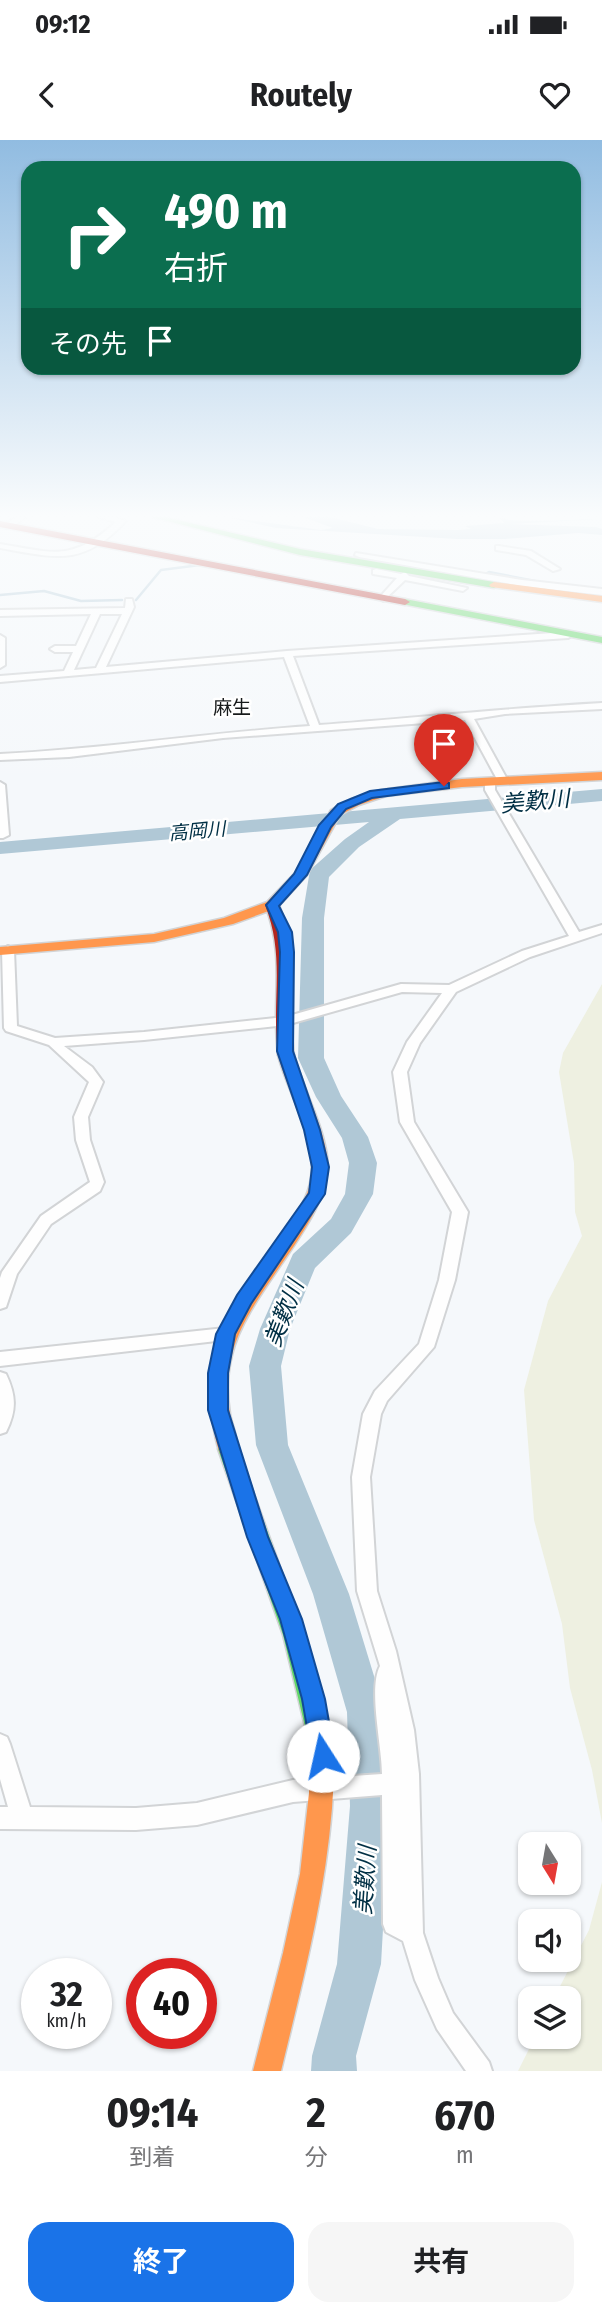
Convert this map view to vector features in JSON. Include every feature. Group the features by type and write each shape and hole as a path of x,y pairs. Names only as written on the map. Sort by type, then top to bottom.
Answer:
{"street":[{"path":"0,613 97,612 123,607"},
{"path":"99,671 128,607"},
{"path":"429,607 602,640"},
{"path":"67,674 97,612"},
{"path":"0,679 287,654 568,635"},
{"path":"0,665 1,645"},
{"path":"55,649 79,649"},
{"path":"287,654 316,729"},
{"path":"0,757 69,754 155,742 468,717 505,710 602,706"},
{"path":"468,717 504,811 576,937"},
{"path":"602,776 399,790 370,795 342,806 325,825 300,875 272,905 228,921 155,938 4,951 11,1028 54,1042 286,1021 401,988 451,989 526,954 602,929"},
{"path":"0,785 3,835"},
{"path":"267,2071 312,1899 332,1788 323,1756 314,1699 291,1619 258,1537 218,1410 218,1373 225,1334 244,1300 317,1194 320,1167 312,1130 285,1051 287,952 285,932 272,905"},
{"path":"451,989 414,1042 400,1072 400,1086 407,1122 460,1213 447,1280 426,1347 381,1396 372,1414 361,1477 367,1591 387,1657 404,1730 409,1774 412,1933 427,1980 445,2021 472,2066"},
{"path":"0,1303 10,1272 46,1220 95,1187 97,1182 83,1140 81,1117 96,1082 92,1075 60,1051 54,1042"},
{"path":"0,1359 225,1334"},
{"path":"0,1379 7,1395 0,1427"},
{"path":"387,1657 384,1696 392,1749 386,1784 394,1924 412,1933"},
{"path":"0,1744 22,1818"},
{"path":"0,1818 136,1819 197,1814 293,1791 386,1784"}],"shaded area":[{"path":"602,984 602,1823 592,1770 570,1688 562,1624 534,1520 524,1390 548,1301 582,1236 575,1212 574,1163 559,1072 563,1053"},
{"path":"602,1882 602,2071 518,2071 529,2049 581,2049 581,1986 560,1986 567,1972 581,1972 581,1946 589,1930"}],"waterway":[{"name":"高岡川","path":"0,848 602,795"},
{"name":"美歎川","path":"334,2071 334,2056 359,1964 370,1806 366,1712 331,1594 272,1445 266,1404 265,1366 275,1329 303,1262 341,1226 359,1194 363,1163 355,1137 329,1097 311,1058 309,1034 314,997 313,918 318,875 352,843 394,814"}],"traffic: fast":[{"path":"432,607 602,640"},
{"path":"228,1449 294,1635 314,1711 321,1752"}],"traffic: slow":[{"path":"0,951 154,938 228,921 272,905 300,875 335,813 355,802 385,793 462,783 602,776"},
{"path":"228,1449 220,1413 219,1383 222,1356 230,1331 257,1284 307,1210 319,1181 317,1143 286,1055"},
{"path":"267,2071 312,1874 321,1793 321,1752"}],"traffic: jam":[{"path":"272,905 284,943 283,1036 286,1055"}],"district":[{"name":"麻生","path":"232,707"}],"route":[{"path":"323,1756 314,1699 291,1619 233,1466 218,1410 218,1373 225,1334 244,1300 317,1194 320,1167 312,1130 285,1051 287,952 285,932 272,905 300,875 325,825 342,806 370,795 444,786"}]}
